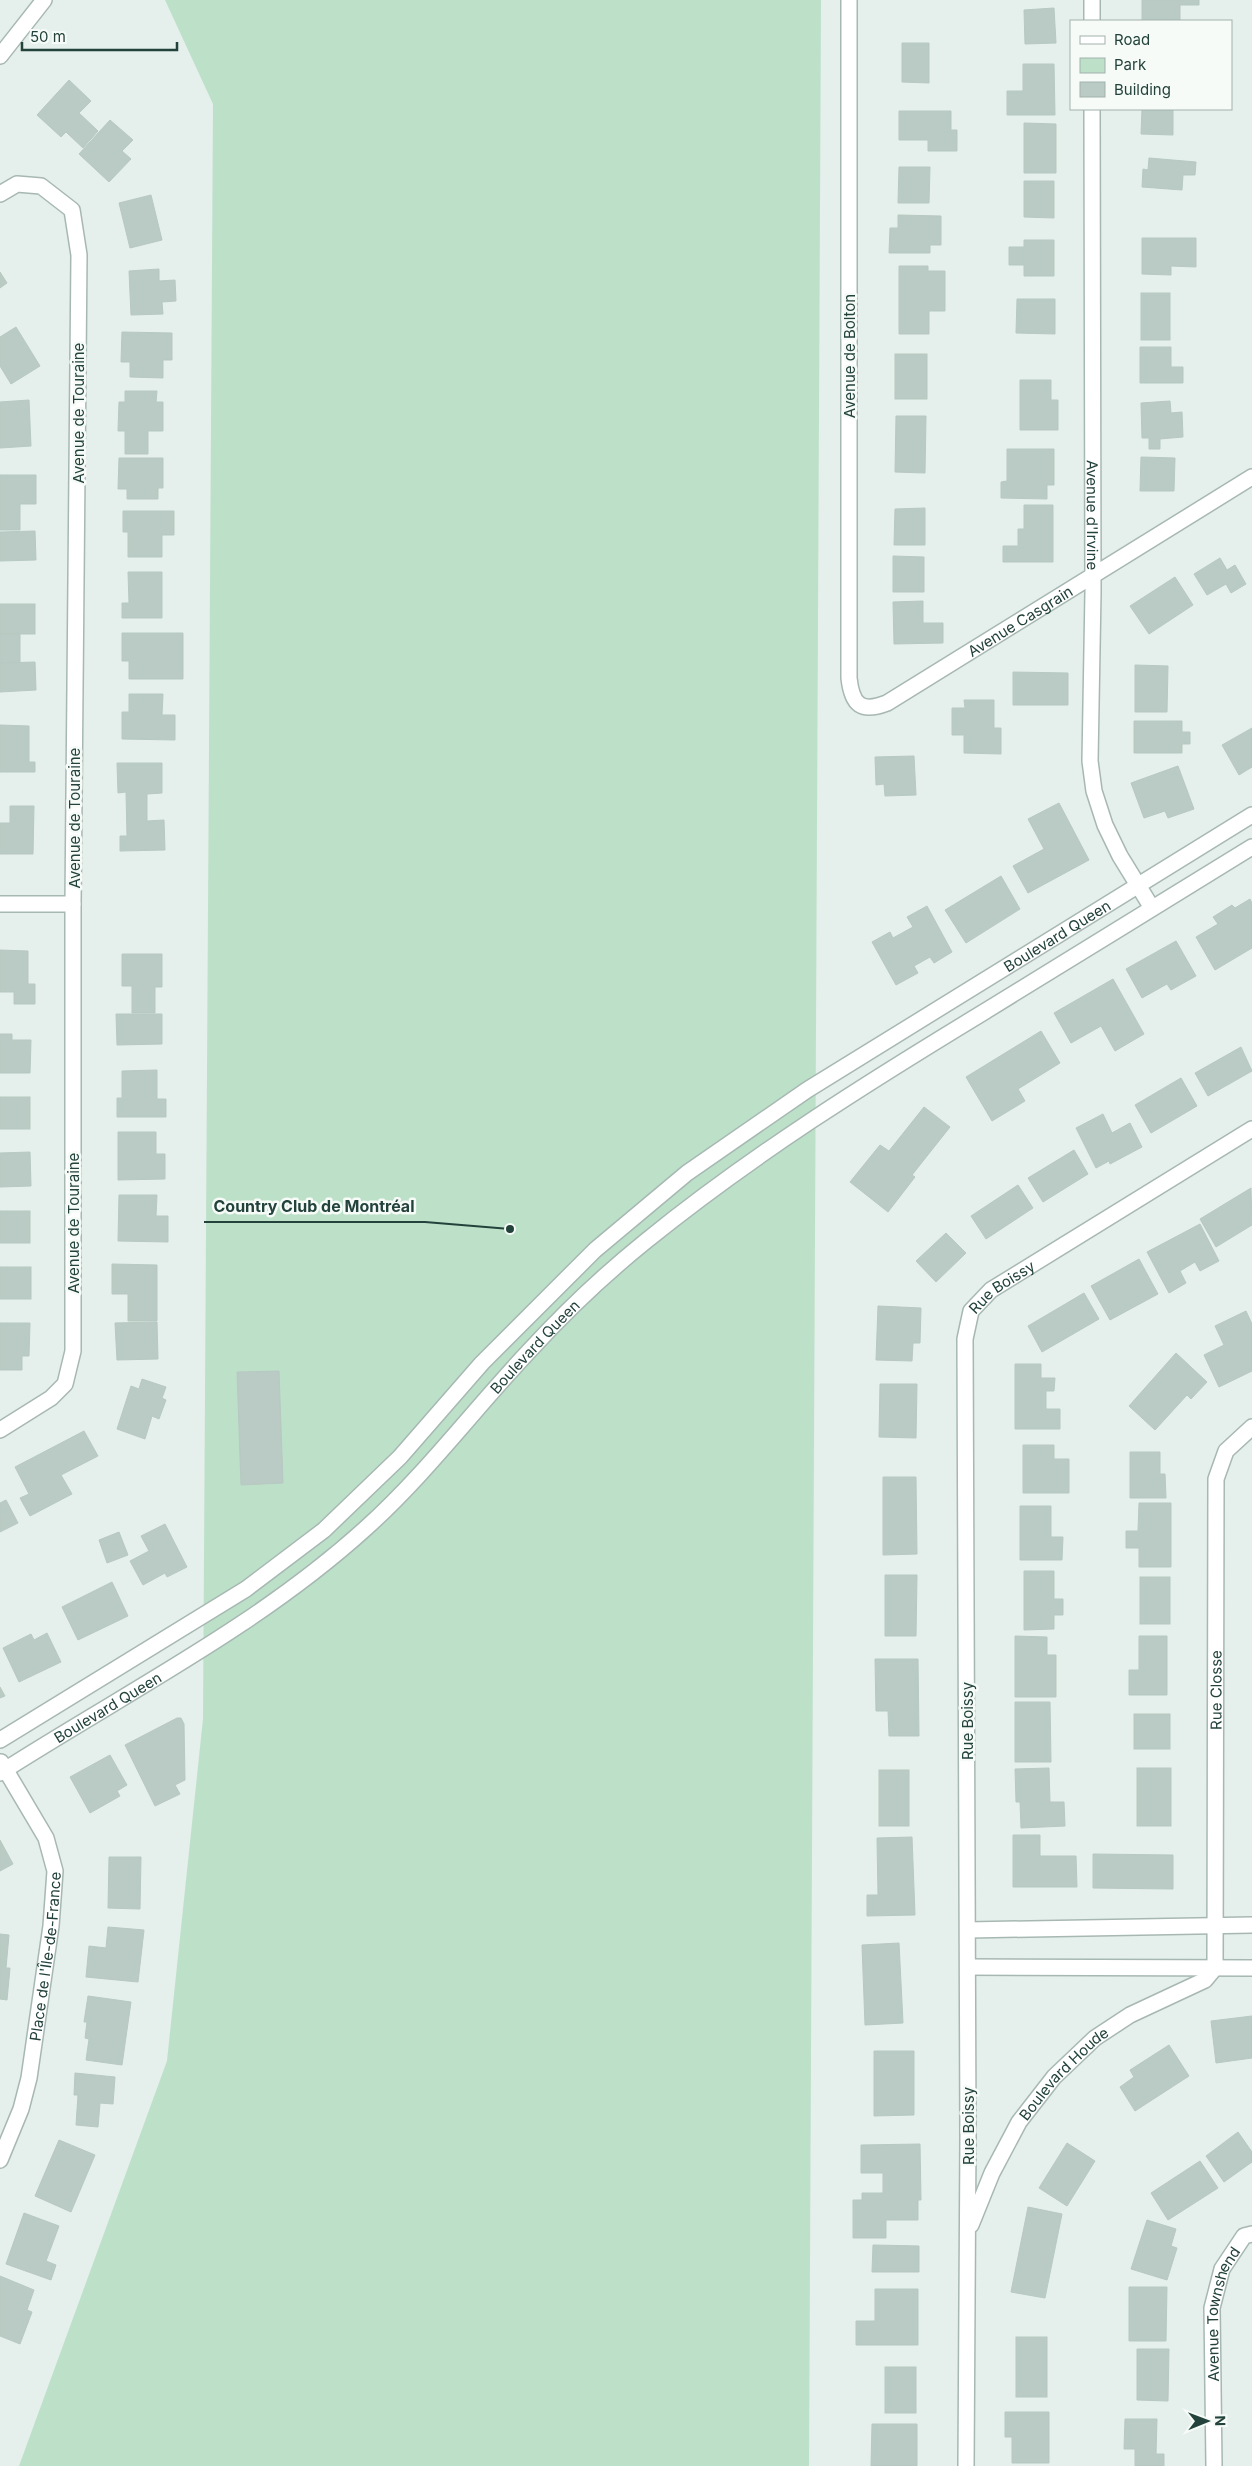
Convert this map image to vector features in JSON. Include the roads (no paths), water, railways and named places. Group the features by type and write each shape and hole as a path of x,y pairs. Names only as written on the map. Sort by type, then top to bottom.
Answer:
{"street":[{"path":"0,56 44,0"},
{"name":"Avenue de Bolton","path":"849,0 849,678 851,694 863,707"},
{"path":"1092,0 1092,20"},
{"name":"Avenue d'Irvine","path":"1092,110 1093,575 1090,761 1094,791 1105,825 1137,886 1152,908"},
{"name":"Avenue de Touraine","path":"0,194 17,184 41,186 72,210 79,255 73,1351 65,1384 51,1398 0,1430"},
{"name":"Avenue Casgrain","path":"863,707 873,708 887,703 1252,477"},
{"name":"Boulevard Queen","path":"0,1740 254,1584 324,1530 347,1510 400,1457 482,1363 595,1250 687,1173 862,1055 1252,815"},
{"name":"Boulevard Queen","path":"2,1767 214,1642 310,1575 367,1528 420,1474 531,1348 604,1277 644,1243 748,1162 878,1077 1252,847"},
{"path":"0,904 74,904"},
{"path":"862,1055 878,1077"},
{"name":"Rue Boissy","path":"966,2466 968,1930 965,1339 971,1311 991,1290 1252,1129"},
{"name":"Rue Closse","path":"1215,1968 1216,1479 1226,1451 1252,1427"},
{"path":"199,1619 214,1642"},
{"name":"Place de l'Île-de-France","path":"0,2160 21,2109 29,2078 54,1894 55,1871 46,1838 2,1767"},
{"path":"968,1930 1252,1925"},
{"path":"968,1967 1252,1968"},
{"name":"Boulevard Houde","path":"968,2232 992,2172 1019,2122 1054,2076 1102,2034 1130,2015 1205,1980 1215,1968"},
{"name":"Avenue Townshend","path":"1214,2466 1212,2308 1222,2269 1244,2236 1252,2234"}],"place":[{"name":"Country Club de Montréal","path":"510,1229"}]}
